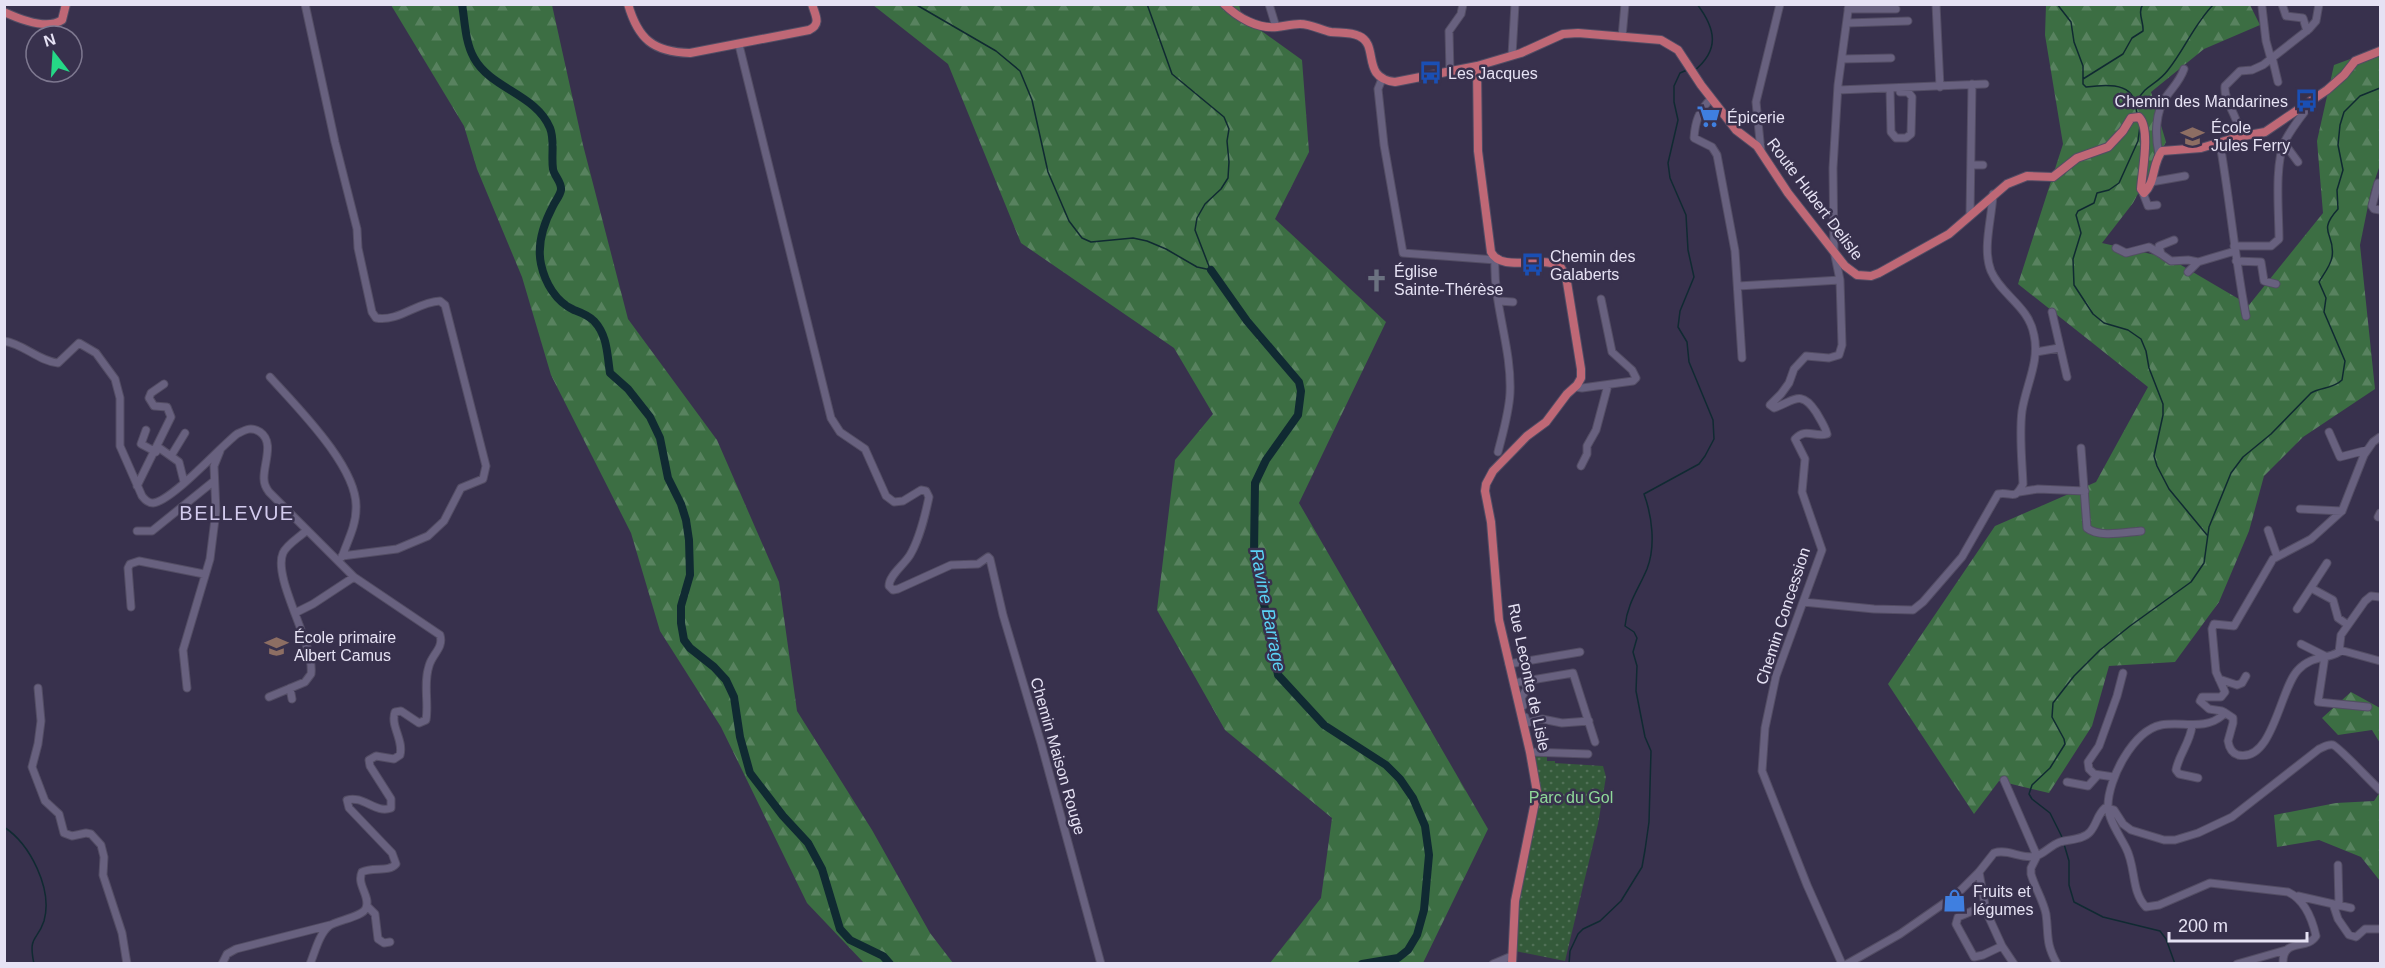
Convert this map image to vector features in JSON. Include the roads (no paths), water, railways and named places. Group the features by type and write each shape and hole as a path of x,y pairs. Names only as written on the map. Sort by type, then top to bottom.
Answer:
{"main road":[{"path":"4,12 21,19 54,24 62,20 66,4"},
{"path":"628,4 637,30 649,41 665,50 690,53 739,45 814,28 817,21 812,4"},
{"path":"1224,4 1242,19 1265,27 1298,24 1357,35 1362,38 1367,47 1376,74 1382,79 1395,82 1410,81 1477,66 1512,55 1563,34 1622,37"},
{"name":"Route Hubert Delisle","path":"1622,37 1661,40 1678,50 1711,99 1737,130 1761,151 1788,192 1834,252 1851,272 1857,275 1870,276 1949,234 1993,194 2021,178 2053,177 2077,158 2108,147 2123,131 2128,120 2136,117 2144,123 2141,187 2143,193"},
{"path":"2143,193 2147,191 2151,182 2159,154 2165,150 2201,148 2270,130 2344,75 2355,61 2380,51"},
{"path":"1477,66 1478,152 1491,252 1496,260 1505,262 1548,261 1560,266 1563,271 1581,369 1581,378 1575,387"},
{"name":"Rue Leconte de Lisle","path":"1512,960 1515,901 1536,798 1536,785 1499,620 1491,522 1485,496 1486,484 1493,471 1508,453 1546,422 1575,387"}],"street":[{"path":"305,4 357,229 358,248 372,312 375,318 385,320 429,302 441,301 445,305 486,466 483,479 461,488 444,521 428,536 397,549 341,559"},
{"path":"1269,4 1276,27"},
{"path":"1450,73 1449,31 1461,14 1463,4"},
{"path":"1512,55 1515,4"},
{"path":"1622,37 1625,4"},
{"path":"1761,151 1756,102 1780,4"},
{"path":"1936,4 1940,87"},
{"path":"2282,4 2286,16 2302,18 2307,31"},
{"path":"2238,137 2239,127 2225,93 2225,86 2240,70 2257,68 2307,31 2316,21 2319,4"},
{"path":"1849,7 1896,9"},
{"name":"Chemin Concession","path":"1842,963 1807,885 1762,771 1765,729 1776,676 1822,549 1802,492 1805,459 1795,439 1807,432 1823,436 1827,434 1826,428 1808,400 1800,398 1774,408 1770,405 1781,394 1794,369 1806,356 1829,358 1839,355 1842,345 1840,280 1834,252 1833,168 1838,90 1849,7"},
{"path":"2262,7 2271,58 2278,82"},
{"path":"1847,23 1908,21"},
{"name":"Chemin Maison Rouge","path":"739,45 831,418 840,432 865,449 886,496 894,502 903,501 921,490 926,491 929,497 922,526 911,554 891,578 889,586 893,590 898,589 951,565 978,564 988,557 1101,963"},
{"path":"1842,59 1891,58"},
{"path":"2159,154 2157,136 2161,105 2179,82 2184,69"},
{"path":"1382,79 1378,89 1384,145 1404,253 1496,260 1496,286 1510,391 1509,409 1498,452"},
{"path":"1970,216 1972,84"},
{"path":"1838,90 1890,90 1985,84"},
{"path":"1890,90 1911,94 1911,134 1906,138 1892,136 1890,90"},
{"path":"1711,99 1697,118 1694,136 1696,141 1714,148 1718,155 1736,252 1742,358"},
{"path":"2188,272 2198,262 2235,248 2271,246 2279,239 2279,181 2284,143 2313,100"},
{"path":"2284,143 2298,162"},
{"path":"2220,144 2246,316"},
{"path":"1971,165 1983,165"},
{"path":"2151,182 2185,176"},
{"path":"2378,183 2372,206 2380,210"},
{"path":"2143,193 2148,206 2157,205"},
{"path":"1993,194 1988,261 1991,271 2031,322 2036,352 2022,411 2023,484 2019,492"},
{"path":"2161,254 2159,246 2174,240"},
{"path":"2116,248 2126,253 2149,248 2171,261 2198,262"},
{"path":"2236,261 2261,262 2264,281 2276,284"},
{"path":"1738,286 1840,280"},
{"path":"1575,387 1608,385 1634,381 1636,378 1632,370 1612,352 1601,298"},
{"path":"1499,301 1513,302"},
{"path":"2052,312 2067,377"},
{"path":"4,341 25,348 49,362 58,363 79,344 96,354 115,379 118,388 120,446 144,500 153,502 168,497 222,446 253,428 263,435 267,455 263,477 266,488 307,531 341,559 354,577 437,632 441,642 427,673 426,720 419,723 401,711 395,712 393,717 401,747 400,755 391,759 376,756 369,760 370,766 391,799 392,808 380,809 357,799 347,801 349,808 392,853 396,861 395,867 392,868 368,869 362,872 360,882 367,906 375,914 378,939 384,943 390,942"},
{"path":"2036,352 2059,348"},
{"path":"270,377 336,456 352,486 357,508 352,530 341,559"},
{"path":"137,486 170,423 171,412 167,407 154,406 149,398 151,393 164,384"},
{"path":"1581,466 1587,454 1587,446 1596,430 1608,385"},
{"path":"146,430 141,444 171,456 179,462 184,482"},
{"path":"2329,432 2340,457 2367,450"},
{"path":"171,456 185,433"},
{"path":"2380,437 2367,450 2342,511 2311,539 2277,556 2270,562 2237,623 2229,627 2216,623 2212,627 2217,677 2224,687 2224,695 2217,698 2202,697 2199,701 2209,709 2224,712 2233,718 2234,723 2228,741 2230,749 2241,755 2263,744 2271,733 2292,677 2308,661 2337,654 2340,650 2340,640 2348,625 2368,598 2375,595 2380,597"},
{"path":"187,688 183,650 210,559 216,522 214,466 222,446"},
{"path":"2081,448 2087,528 2092,532 2141,531"},
{"path":"138,531 152,531 214,481"},
{"path":"1803,602 1874,609 1913,610 1923,602 1962,557 1998,494 2012,495 2038,489 2085,491"},
{"path":"2300,509 2342,511"},
{"path":"2268,530 2277,556"},
{"path":"269,697 305,682 311,674 312,669 286,584 282,554 307,531"},
{"path":"131,607 128,568 134,562 139,561 204,574"},
{"path":"2297,609 2327,563"},
{"path":"295,613 354,577"},
{"path":"2311,588 2333,600 2338,618 2348,625"},
{"path":"2301,645 2325,656"},
{"path":"2340,650 2380,661"},
{"path":"1509,664 1580,652"},
{"path":"2325,656 2318,702 2368,707"},
{"path":"1514,683 1573,673 1595,742"},
{"path":"2114,777 2097,776 2091,772 2088,762 2099,746 2117,696 2122,673"},
{"path":"2217,677 2223,682 2237,685 2242,683 2246,676"},
{"path":"1525,681 1527,689 1521,698 1526,723 1542,719 1562,723 1589,721"},
{"path":"38,688 41,721 38,744 31,762 37,784 45,801 57,811 64,833 72,836 91,834 101,845 104,856 103,875 122,933 127,963"},
{"path":"290,688 292,699"},
{"path":"2224,712 2221,718 2192,726 2162,725 2156,727 2127,752 2114,777 2108,808 2131,858 2139,900 2146,907 2159,906 2210,883 2288,892 2351,908"},
{"path":"2192,726 2189,741 2178,760 2176,770 2179,774 2198,778"},
{"path":"2108,808 2114,810 2123,824 2131,830 2164,840 2175,840 2198,833 2232,817 2319,749 2329,745 2339,747 2365,777 2380,790"},
{"path":"1530,752 1588,754"},
{"path":"2067,782 2088,786 2097,776"},
{"path":"2004,780 2037,856"},
{"path":"2057,963 2046,938 2046,915 2031,874 2031,868 2037,856 2059,842 2090,833 2099,814 2108,808"},
{"path":"1847,963 1900,934 1956,895 1979,872 1990,857 1999,852 2037,856"},
{"path":"2338,865 2336,905 2338,919 2349,935 2356,937 2365,929 2380,929"},
{"path":"1979,872 1984,906 2002,946 2014,963"},
{"path":"2237,963 2312,942 2316,936 2310,917 2297,896"},
{"path":"222,963 227,954 236,949 333,924 361,914 367,906"},
{"path":"1984,906 1960,916 1956,919 1956,924 1974,957 2002,946"},
{"path":"310,963 323,933 333,924"},
{"path":"2283,963 2286,950"},
{"path":"1492,963 1512,960"}],"waterway":[{"path":"462,4 467,39 474,58 491,77 535,107 550,128 553,143 553,169 561,190 542,234 540,257 545,278 552,291 562,302 589,317 599,327 606,346 610,373 628,389 650,417 660,438 668,478 681,504 689,540 690,575 681,606 684,640 726,680 734,697 740,737 750,773 783,816 808,843 822,869 840,929 850,940 883,956 890,964"},
{"path":"915,4 996,51 1020,71 1032,100 1048,172 1069,221 1082,238 1091,242 1133,238 1147,241 1197,267 1211,270"},
{"path":"1147,4 1172,74 1224,117 1229,129 1228,178 1221,189 1205,204 1197,218 1195,230 1210,269"},
{"path":"1694,71 1708,55 1712,39 1708,22 1697,4"},
{"path":"2057,4 2071,22 2074,42 2083,66 2083,84 2086,87 2115,86 2128,91 2135,103 2137,113"},
{"path":"2083,79 2123,54 2132,38 2143,31 2141,11 2143,4"},
{"path":"2136,103 2147,88 2168,70 2214,4"},
{"path":"1569,964 1570,951 1578,934 1600,921 1621,901 1642,867 1645,850 1649,822 1651,751 1645,737 1636,691 1637,666 1633,652 1637,638 1634,632 1625,626 1628,610 1650,560 1651,521 1644,494 1699,464 1714,439 1713,420 1689,362 1687,342 1678,327 1680,311 1694,277 1688,250 1686,215 1670,178 1668,163 1678,120 1674,102 1674,86 1680,73 1687,70"},
{"path":"2063,839 2050,813 2029,794 2032,785 2050,768 2065,744 2052,717 2053,703 2074,676 2100,650 2191,582 2204,563 2209,527 2231,473 2243,457 2271,434 2311,393 2335,385 2342,380 2345,361 2324,312 2326,298 2319,282 2329,267 2332,257 2332,243 2327,228 2338,209 2337,190 2343,170 2338,145 2344,112 2360,96 2380,88"},
{"path":"2140,126 2138,141 2119,183 2109,190 2097,193 2094,203 2078,211 2076,215 2081,233 2073,259 2074,285 2093,314 2104,323 2128,330 2141,339 2163,404 2163,415 2154,456 2157,466 2169,489 2207,535"},
{"name":"Ravine Barrage","path":"1211,270 1247,321 1299,382 1301,391 1298,415 1266,460 1255,483 1254,553 1278,675 1324,725 1386,765 1400,779 1413,798 1425,826 1429,855 1424,910 1417,935 1408,950 1398,958 1362,964"},
{"path":"4,827 14,835 30,856 37,868 45,895 44,921 32,948 34,964"},
{"path":"2064,844 2069,861 2069,885 2074,902 2103,917 2160,931 2166,939 2175,964"}],"place":[{"name":"Les Jacques","path":"1430,73"},
{"name":"Chemin des Mandarines","path":"2306,101"},
{"name":"Épicerie","path":"1709,117"},
{"name":"École Jules Ferry","path":"2193,136"},
{"name":"Chemin des Galaberts","path":"1532,265"},
{"name":"Église Sainte-Thérèse","path":"1376,280"},
{"name":"École primaire Albert Camus","path":"276,646"},
{"name":"Fruits et légumes","path":"1955,900"}],"district":[{"name":"BELLEVUE","path":"237,513"}],"park label":[{"name":"Parc du Gol","path":"1571,797"}]}
